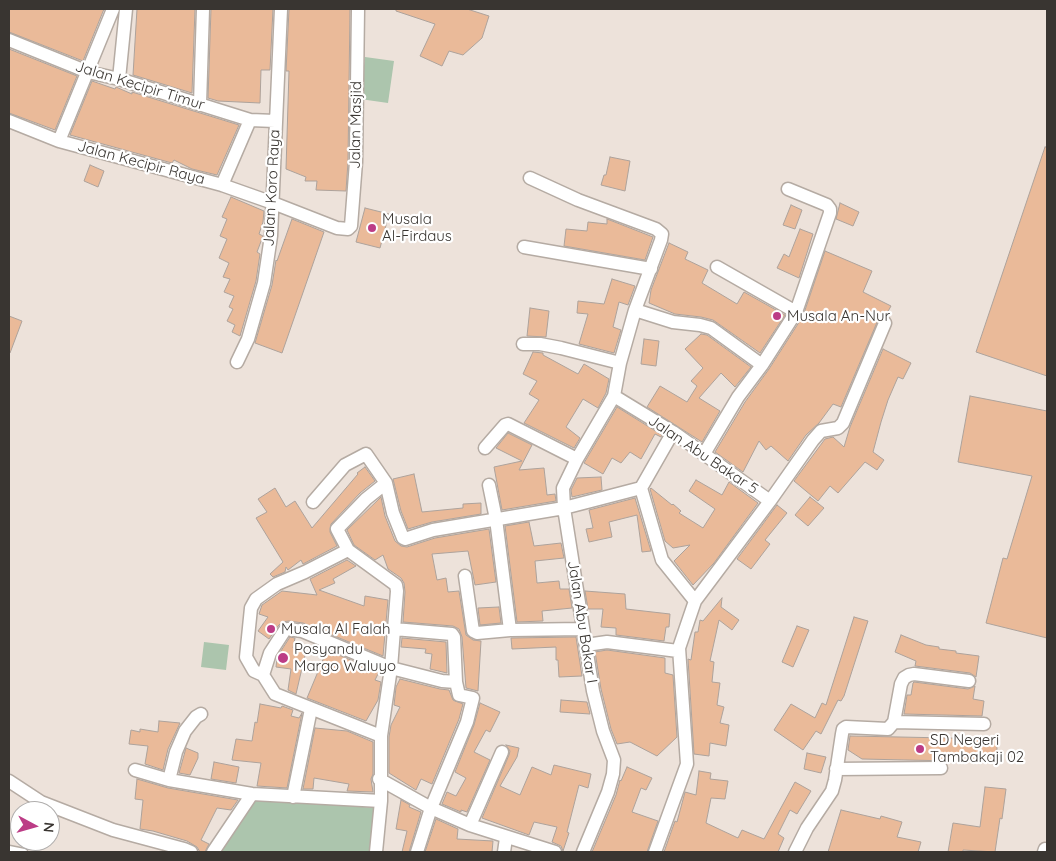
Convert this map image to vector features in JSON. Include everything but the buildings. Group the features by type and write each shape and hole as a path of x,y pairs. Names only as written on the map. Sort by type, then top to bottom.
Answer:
{"street":[{"path":"59,141 112,9"},
{"path":"119,79 126,9"},
{"path":"200,104 203,9"},
{"name":"Jalan Koro Raya","path":"236,362 248,339 264,283 273,202 281,9"},
{"name":"Jalan Masjid","path":"337,228 344,230 351,226 356,162 358,9"},
{"name":"Jalan Kecipir Timur","path":"9,40 88,72 119,79 250,120 275,121"},
{"path":"222,184 250,120"},
{"name":"Jalan Kecipir Raya","path":"9,121 59,141 222,184 337,228"},
{"path":"530,178 578,200 603,208 662,234 635,310 620,363 614,396"},
{"path":"704,454 738,397 762,365 796,312 830,213 830,209 827,206 788,189"},
{"path":"524,247 651,269"},
{"path":"717,267 796,312"},
{"path":"635,310 673,322 711,328 762,365"},
{"path":"770,501 813,440 821,432 838,428 843,423 885,323"},
{"path":"523,344 540,344 561,348 620,363"},
{"name":"Jalan Abu Bakar 5","path":"614,396 673,432 770,501 695,601 678,651 688,761 655,852"},
{"name":"Jalan Abu Bakar I","path":"583,852 608,792 614,760 603,731 593,691 564,508 563,488 577,459 614,396"},
{"path":"485,448 508,424 577,459"},
{"path":"313,502 345,465 363,454 367,455 386,483 393,513 404,539 433,530 564,508 641,488 673,432"},
{"path":"376,852 381,801 379,779 380,736 391,668 397,599 396,586 348,550 337,529 366,499 386,483"},
{"path":"489,486 496,520 510,630"},
{"path":"641,488 662,560 695,601"},
{"path":"348,550 278,584 256,599 251,608 246,657 254,671 263,675 275,694 380,736"},
{"path":"465,576 473,631 477,633 510,630 583,629"},
{"path":"263,675 270,653 285,630 288,629 302,631 391,668 442,681 456,682"},
{"path":"394,629 452,634 454,637 456,682 459,695 471,697 474,700 467,722 430,808 417,852"},
{"path":"586,645 607,642 678,651"},
{"path":"796,852 807,828 832,791 843,729 850,726 888,728 894,722 901,684 904,678 909,675 969,681"},
{"path":"293,797 311,709"},
{"path":"169,780 176,752 185,732 196,717 201,714"},
{"path":"894,722 984,724"},
{"path":"470,825 502,752"},
{"path":"836,769 941,768"},
{"path":"135,770 169,780 252,794 381,801"},
{"path":"379,779 430,808 470,825 555,852"},
{"path":"9,781 41,802 113,830 191,852"},
{"path":"213,852 252,794"},
{"path":"504,852 506,838"}],"lane":[{"path":"9,849 24,852"}],"green space":[{"path":"365,57 394,61 388,103 360,99"},
{"path":"204,642 229,645 226,670 201,667"},
{"path":"257,798 375,808 372,852 216,852"}],"place":[{"name":"Musala Al-Firdaus","path":"372,228"},
{"name":"Musala An-Nur","path":"777,316"},
{"name":"Musala Al Falah","path":"271,629"},
{"name":"Posyandu Margo Waluyo","path":"283,658"},
{"name":"SD Negeri Tambakaji 02","path":"920,749"}]}
